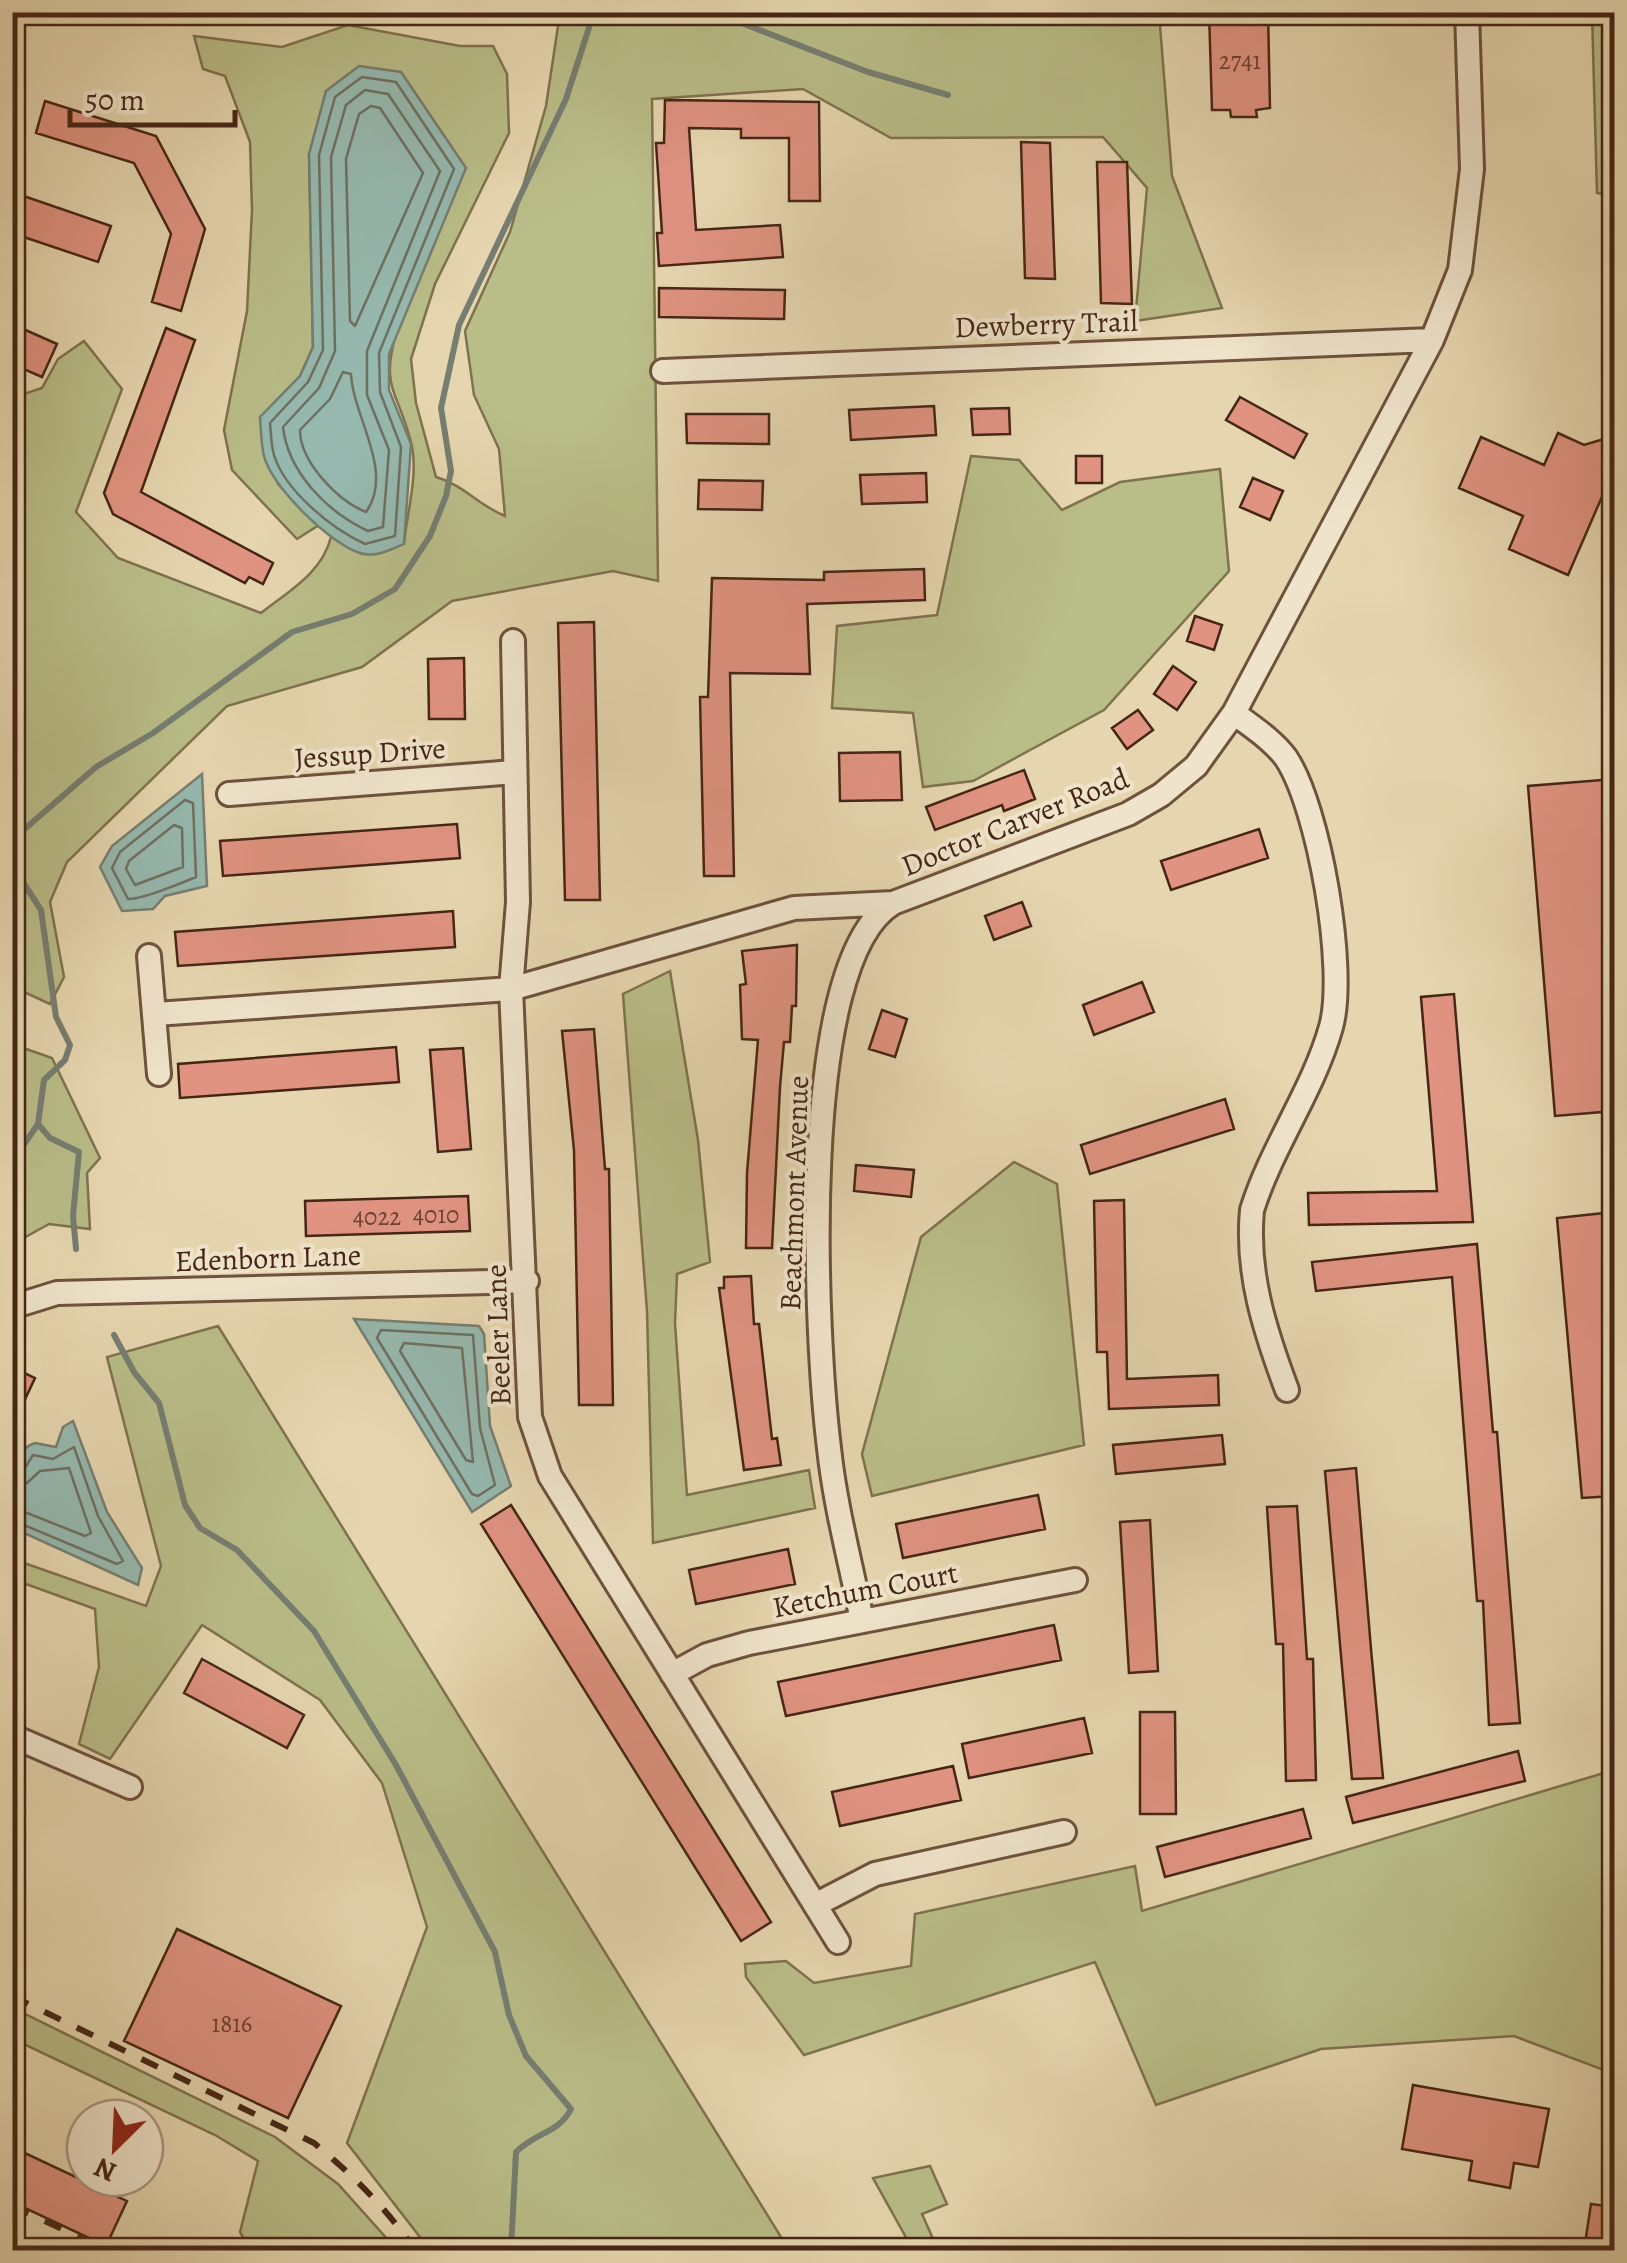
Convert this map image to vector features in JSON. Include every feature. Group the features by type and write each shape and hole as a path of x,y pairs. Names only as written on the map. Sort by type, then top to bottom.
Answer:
{"street":[{"name":"Doctor Carver Road","path":"156,1014 511,989 794,908 894,903 1128,814 1161,794 1196,766 1234,713 1432,340 1460,270 1472,169 1467,12"},
{"name":"Dewberry Trail","path":"663,371 1432,340"},
{"name":"Beeler Lane","path":"513,641 518,902 511,989 527,1280 530,1417 550,1476 838,1942"},
{"path":"1234,713 1270,741 1290,766 1318,845 1336,988 1324,1050 1252,1210 1250,1237 1260,1318 1287,1390"},
{"name":"Jessup Drive","path":"229,794 515,772"},
{"name":"Beachmont Avenue","path":"862,1621 829,1451 816,1280 818,1194 833,1031 866,926 894,903"},
{"path":"150,956 158,1074"},
{"name":"Edenborn Lane","path":"12,1308 56,1293 527,1280"},
{"name":"Ketchum Court","path":"672,1674 722,1650 1075,1580"},
{"path":"12,1736 130,1787"},
{"path":"815,1904 875,1874 1064,1832"}],"green space":[{"path":"560,13 1159,13 1172,176 1222,308 1135,321 1147,188 1103,137 891,138 803,89 652,99 658,581 613,571 452,601 362,667 227,706 67,862 50,902 64,977 50,1004 13,987 12,484 22,455 13,448 12,398 42,388 58,359 84,341 122,389 76,512 118,558 261,613 312,571 331,537 362,554 404,543 414,467 411,442 390,375 399,323 309,154 313,347 300,376 260,418 278,484 319,525 297,539 232,470 224,430 247,311 252,210 250,142 225,76 203,69 194,36 282,47 348,25 460,46 493,46 507,74 509,133 435,284 411,359 416,403 436,477 505,516 499,449 474,395 465,331 510,232 546,106"},
{"path":"1592,13 1614,13 1614,196 1597,193"},
{"path":"971,456 1019,460 1062,510 1120,482 1220,469 1229,571 1104,710 973,781 923,787 913,713 832,708 837,626 937,615"},
{"path":"670,971 698,1140 710,1262 677,1274 675,1323 687,1495 809,1470 815,1508 653,1543 647,1311 623,994"},
{"path":"12,1044 52,1058 100,1158 87,1173 90,1229 49,1224 13,1244"},
{"path":"1014,1162 1057,1184 1084,1445 872,1496 862,1454 921,1237"},
{"path":"218,1326 789,2250 430,2250 347,2143 427,1927 382,1783 320,1700 202,1625 110,1759 79,1744 99,1667 95,1609 26,1584 13,1602 13,1559 146,1606 161,1566 107,1357"},
{"path":"1614,1770 1614,2074 1514,2036 1321,2049 1156,2105 1095,1962 804,2055 746,1977 745,1964 786,1961 814,1983 911,1966 915,1914 1135,1866 1142,1911"},
{"path":"13,2008 275,2137 338,2184 397,2250 250,2250 240,2232 258,2161 165,2111 165,2098 137,2098 13,2039"},
{"path":"930,2166 947,2204 922,2214 938,2250 913,2250 873,2178"}],"water":[{"path":"359,66 401,72 466,168 389,354 389,390 411,444 404,544 371,555 333,538 290,498 264,456 260,417 300,376 313,347 309,154 326,91"},
{"path":"202,774 207,886 165,896 153,909 122,911 100,867 112,846"},
{"path":"354,1319 479,1326 484,1334 490,1426 511,1486 472,1512"},
{"path":"73,1421 107,1512 142,1568 138,1585 13,1528 11,1493 18,1457 35,1443 56,1447 63,1427"}],"building":[{"path":"1209,12 1268,12 1270,108 1256,110 1257,117 1231,117 1230,110 1212,110"},
{"path":"665,100 819,102 820,201 789,201 789,138 741,138 741,129 689,128 696,230 780,225 783,257 659,266 657,233 662,233 656,143 664,143"},
{"path":"45,101 156,136 205,229 181,311 152,302 171,234 134,163 36,133"},
{"path":"1021,142 1050,143 1055,279 1025,278"},
{"path":"1097,162 1127,162 1132,304 1101,303"},
{"path":"12,192 111,226 98,262 12,233"},
{"path":"659,288 785,290 784,319 659,317"},
{"path":"12,324 57,344 42,377 12,364"},
{"path":"166,328 195,340 141,492 273,563 263,584 249,577 245,583 113,514 104,493"},
{"path":"1240,397 1307,434 1294,458 1226,420"},
{"path":"934,406 936,435 851,440 849,410"},
{"path":"1009,408 1010,434 973,435 971,409"},
{"path":"686,414 769,414 769,444 687,443"},
{"path":"1558,433 1584,445 1614,436 1614,469 1568,575 1509,549 1523,516 1459,488 1481,437 1544,465"},
{"path":"1076,456 1102,456 1102,483 1076,483"},
{"path":"926,473 927,502 862,504 860,475"},
{"path":"1253,478 1283,491 1270,520 1240,507"},
{"path":"699,480 763,481 762,510 698,509"},
{"path":"924,569 925,600 807,604 810,674 730,673 734,876 704,876 700,697 708,697 712,578 824,580 824,572"},
{"path":"1195,616 1222,625 1214,650 1187,641"},
{"path":"594,622 600,900 565,900 558,623"},
{"path":"464,658 465,719 429,719 428,659"},
{"path":"1173,666 1196,682 1177,710 1154,694"},
{"path":"1138,710 1153,730 1127,749 1112,728"},
{"path":"900,752 902,800 840,801 839,753"},
{"path":"1024,770 1035,799 1004,811 1002,805 935,830 926,807"},
{"path":"1614,779 1614,845 1608,845 1614,925 1614,1111 1555,1116 1528,786"},
{"path":"457,824 460,858 223,876 220,841"},
{"path":"1259,829 1268,858 1171,890 1161,861"},
{"path":"1022,902 1031,926 994,940 985,916"},
{"path":"453,911 455,947 178,966 175,932"},
{"path":"797,945 796,1006 792,1006 790,1042 784,1042 780,1087 772,1248 746,1248 747,1173 758,1040 742,1039 740,985 746,984 742,951"},
{"path":"1142,982 1154,1012 1094,1035 1083,1005"},
{"path":"1454,994 1473,1222 1309,1225 1308,1193 1437,1191 1421,997"},
{"path":"882,1010 907,1019 895,1057 869,1049"},
{"path":"594,1029 605,1169 609,1169 613,1405 579,1405 574,1150 562,1031"},
{"path":"396,1047 399,1082 180,1098 178,1064"},
{"path":"463,1048 471,1149 438,1152 430,1050"},
{"path":"1225,1099 1234,1129 1090,1174 1081,1145"},
{"path":"856,1165 914,1170 911,1197 854,1191"},
{"path":"468,1196 470,1231 306,1236 305,1201"},
{"path":"1124,1200 1127,1379 1218,1375 1219,1405 1109,1409 1107,1352 1097,1352 1094,1201"},
{"path":"1614,1212 1614,1496 1582,1498 1557,1218"},
{"path":"1477,1244 1493,1432 1497,1432 1520,1723 1489,1725 1483,1601 1477,1601 1452,1277 1316,1291 1312,1262"},
{"path":"751,1276 754,1324 759,1324 772,1439 777,1438 781,1465 744,1470 719,1288 724,1288 724,1277"},
{"path":"12,1367 35,1378 12,1427"},
{"path":"1222,1435 1225,1464 1116,1474 1113,1445"},
{"path":"1356,1468 1383,1778 1352,1779 1341,1656 1325,1471"},
{"path":"1038,1495 1045,1529 903,1558 896,1524"},
{"path":"511,1505 771,1922 741,1941 481,1524"},
{"path":"1297,1506 1307,1659 1313,1659 1316,1780 1286,1781 1283,1644 1276,1644 1267,1507"},
{"path":"1150,1520 1158,1671 1129,1673 1120,1522"},
{"path":"788,1549 795,1584 696,1604 689,1570"},
{"path":"1054,1625 1061,1660 786,1716 778,1682"},
{"path":"202,1659 304,1715 287,1748 184,1693"},
{"path":"1140,1712 1175,1712 1176,1814 1140,1814"},
{"path":"1084,1718 1092,1753 969,1778 962,1744"},
{"path":"1518,1751 1525,1781 1353,1823 1346,1797"},
{"path":"953,1766 961,1800 840,1826 832,1792"},
{"path":"1303,1809 1311,1838 1165,1877 1157,1847"},
{"path":"177,1929 341,2006 288,2118 124,2041"},
{"path":"1413,2085 1549,2109 1538,2167 1514,2163 1510,2188 1469,2180 1472,2161 1402,2149"},
{"path":"12,2147 65,2172 65,2198 127,2201 106,2246 12,2202"},
{"path":"1591,2204 1614,2207 1614,2250 1584,2250"}],"waterway":[{"path":"12,840 96,767 153,733 292,632 352,614 395,589 430,536 446,496 451,471 441,408 459,325 566,99 594,12"},
{"path":"713,12 868,72 948,95"},
{"path":"12,865 41,910 56,1017 70,1045 65,1060 44,1080 38,1124 12,1162"},
{"path":"38,1124 50,1138 79,1152 73,1216 76,1249"},
{"path":"114,1335 134,1372 159,1403 185,1505 200,1528 237,1550 314,1631 396,1765 495,1952 509,2015 526,2056 571,2109 560,2123 516,2152 511,2250"}],"railway":[{"path":"12,1996 314,2143 369,2193 415,2250"},
{"path":"12,2206 108,2250"}]}
